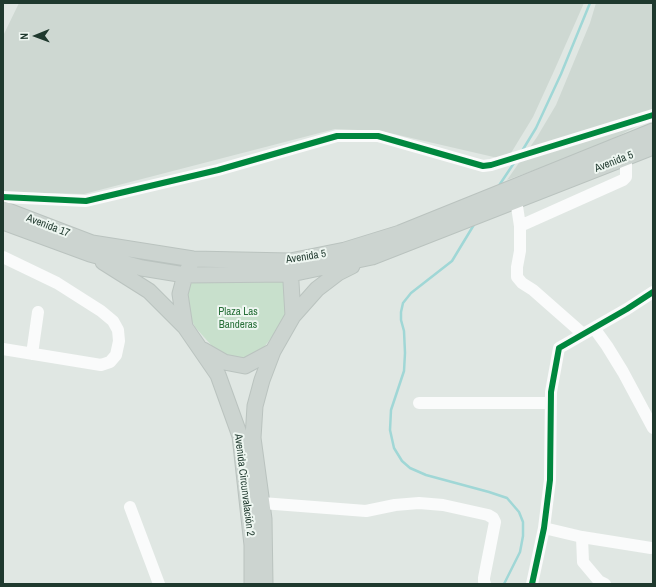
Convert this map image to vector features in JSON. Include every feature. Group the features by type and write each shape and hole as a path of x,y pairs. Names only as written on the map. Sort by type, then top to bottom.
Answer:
{"main road":[{"name":"Avenida 5","path":"91,249 291,267 400,233 653,131"},
{"name":"Avenida 5","path":"91,249 142,268 185,275 291,267 372,257 653,147"},
{"name":"Avenida 17","path":"3,209 91,249"},
{"name":"Avenida 17","path":"3,222 91,249"},
{"name":"Avenida Circunvalación 2","path":"91,249 149,291 185,327 218,375 240,436 252,545 252,584"},
{"name":"Avenida Circunvalación 2","path":"265,584 264,519 253,438 255,406 262,380 272,351 293,316 317,289 338,273 372,257"},
{"path":"185,327 180,294 185,275 193,259"},
{"path":"291,267 293,316"},
{"path":"200,348 224,362 245,366 272,351"}],"street":[{"path":"3,197 86,201 218,170 337,136 378,136 483,166 491,165 653,114"},
{"path":"520,226 623,180 626,177 626,158"},
{"path":"516,200 520,226 520,251 517,277 522,283 607,346 623,372 653,428"},
{"path":"3,257 57,283 101,311 113,321 118,330 119,341 116,355 110,362 101,365 3,348"},
{"path":"532,584 544,528 550,480 551,392 559,348 627,309 653,292"},
{"path":"32,354 38,312"},
{"path":"419,402 551,403"},
{"path":"262,503 366,511 396,505 419,503 443,505 488,515 493,518 495,522 484,578 485,584"},
{"path":"130,507 159,584"},
{"path":"544,528 582,537 652,548"},
{"path":"582,537 583,562 599,581 605,584"}],"shaded area":[{"path":"19,3 584,3 533,117 511,153 498,158 381,131 335,129 84,194 3,192 3,36"},
{"path":"596,3 653,3 653,118 593,149 507,180 537,137 556,105 590,23"}],"green space":[{"name":"Plaza Las Banderas","path":"287,279 286,314 272,337 260,352 239,360 221,356 195,327 186,310 185,293 193,281"}],"waterway":[{"path":"522,151 536,128 561,74 590,3"},
{"path":"498,187 514,163"},
{"path":"475,223 452,261 411,293 403,303 401,320 404,331 404,371 391,410 390,430 394,448 402,461 410,468 426,475 507,498 519,512 523,522 523,536 520,552 504,584"}],"cycle path":[{"path":"3,197 86,201 218,170 337,136 378,136 483,166 491,165 653,115"},
{"path":"532,584 544,528 550,480 551,392 559,348 627,309 653,292"}]}
